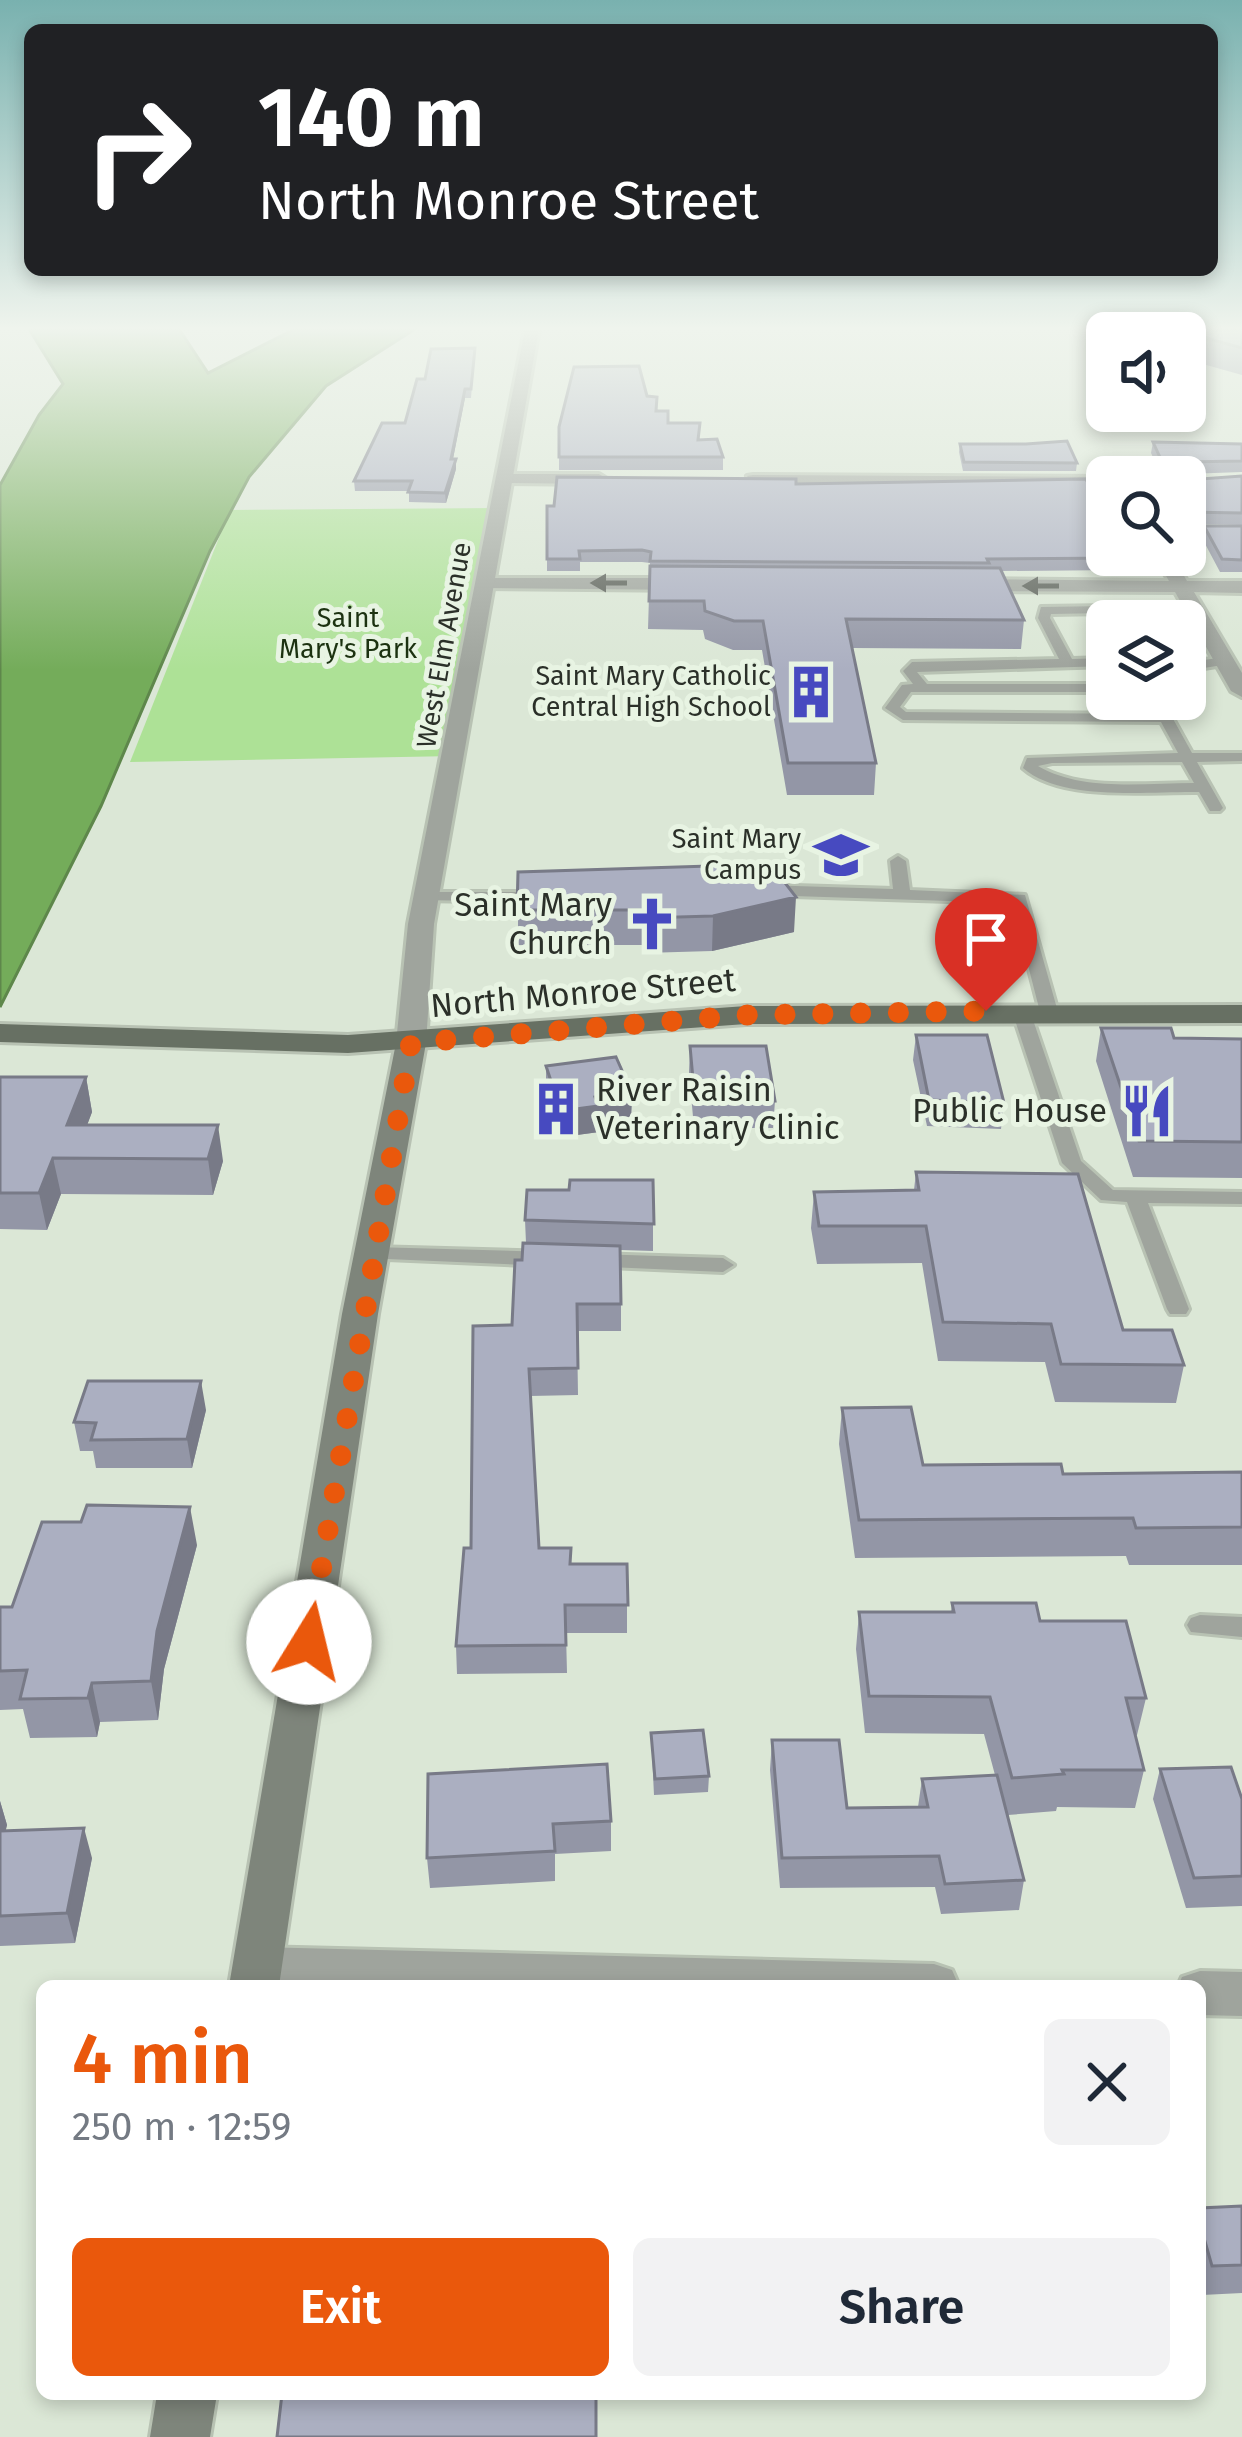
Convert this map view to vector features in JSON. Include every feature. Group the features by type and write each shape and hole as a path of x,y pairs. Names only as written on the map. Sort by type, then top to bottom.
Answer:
{"main road":[{"name":"North Monroe Street","path":"1,1034 274,1044 411,1043 746,1015 1242,1014"},
{"path":"256,1978 372,1252 411,1043"},
{"path":"180,2437 186,2400"}],"street":[{"name":"West Elm Avenue","path":"411,1043 426,898 512,443"},
{"path":"505,479 621,479"},
{"path":"736,480 1086,481"},
{"path":"1175,576 1242,691"},
{"path":"484,582 718,584"},
{"path":"928,585 1242,587"},
{"path":"256,1978 426,1980"},
{"path":"1206,1993 1242,1994"}],"lane":[{"path":"1206,531 1242,531"},
{"path":"1092,586 1100,600"},
{"path":"1067,662 1044,618 1045,610 1086,613"},
{"path":"1206,664 1224,661"},
{"path":"922,687 910,671 916,664 1086,662"},
{"path":"1086,688 907,688 892,708 903,716 1086,719"},
{"path":"1166,720 1215,808"},
{"path":"1204,788 1077,784 1039,777 1030,768 1032,760 1242,757"},
{"path":"898,861 902,894"},
{"path":"749,889 1019,898 1035,1011 1072,1163 1108,1196 1242,1198"},
{"path":"426,898 574,896"},
{"path":"1135,1196 1178,1309"},
{"path":"372,1252 723,1265"},
{"path":"1200,1625 1242,1627"}],"green space":[{"name":"Saint Mary's Park","path":"499,508 455,756 130,762 230,510"}],"shaded area":[{"path":"24,443 278,443 249,477 210,551 101,806 0,1007 0,485"}],"building":[{"path":"372,443 454,443 451,459 456,459 445,493 408,492 412,481 354,481"},
{"path":"559,443 718,443 723,457 559,457"},
{"path":"1068,443 1077,463 964,462 960,444"},
{"path":"1153,443 1242,444 1242,461 1159,456"},
{"path":"1242,476 1242,513 1206,512 1206,479"},
{"path":"557,477 796,479 796,484 1086,479 1086,558 987,559 989,563 650,561 651,552 642,550 579,551 580,559 547,559 547,506 554,506"},
{"path":"1206,526 1242,526 1242,560 1222,559"},
{"path":"650,566 1000,568 1024,620 846,619 876,763 788,763 763,621 734,621 705,611 704,601 649,601"},
{"path":"742,865 779,875 796,897 713,916 644,918 645,910 517,910 518,872"},
{"path":"1101,1028 1171,1028 1174,1038 1242,1039 1242,1142 1139,1141"},
{"path":"916,1035 987,1035 1004,1103 929,1100"},
{"path":"690,1046 766,1046 775,1101 695,1102"},
{"path":"616,1057 632,1093 595,1097 598,1106 561,1111 546,1066"},
{"path":"0,1077 86,1077 67,1125 218,1125 208,1159 53,1158 39,1193 0,1193"},
{"path":"916,1172 1078,1174 1123,1330 1172,1330 1184,1365 1061,1364 1051,1324 943,1322 926,1226 819,1226 814,1192 919,1190"},
{"path":"570,1180 653,1180 654,1224 525,1220 527,1190 569,1190"},
{"path":"523,1243 620,1246 621,1304 577,1304 578,1368 529,1369 539,1548 571,1548 570,1564 627,1564 628,1605 565,1605 566,1645 456,1646 464,1548 471,1548 473,1326 512,1325 515,1260 522,1260"},
{"path":"88,1381 201,1381 187,1439 91,1440 96,1423 74,1422"},
{"path":"911,1407 923,1465 1061,1464 1063,1474 1242,1472 1242,1527 1136,1528 1133,1518 859,1520 842,1408"},
{"path":"87,1505 190,1507 157,1631 151,1681 92,1683 88,1698 20,1699 27,1670 0,1671 0,1607 12,1607 42,1522 81,1522"},
{"path":"952,1603 1036,1603 1040,1621 1126,1621 1146,1698 1126,1698 1144,1770 1062,1770 1064,1774 1012,1778 990,1697 869,1696 859,1612 954,1612"},
{"path":"703,1730 709,1776 655,1779 651,1733"},
{"path":"772,1740 839,1740 847,1808 928,1807 922,1779 997,1775 1024,1880 945,1884 939,1856 782,1858"},
{"path":"607,1764 611,1821 553,1824 555,1851 427,1858 428,1774"},
{"path":"1231,1767 1242,1799 1242,1876 1194,1878 1160,1769"},
{"path":"84,1828 67,1913 0,1916 0,1831"},
{"path":"1242,2206 1242,2265 1212,2266 1206,2245 1206,2208"},
{"path":"281,2400 596,2400 596,2437 277,2437"}],"place":[{"name":"Saint Mary Catholic Central High School","path":"811,692"},
{"name":"Saint Mary Campus","path":"841,855"},
{"name":"Saint Mary Church","path":"652,924"},
{"name":"River Raisin Veterinary Clinic","path":"556,1109"},
{"name":"Public House","path":"1147,1111"}],"route":[{"path":"309,1642 361,1314 411,1043 746,1015 986,1011"}]}
